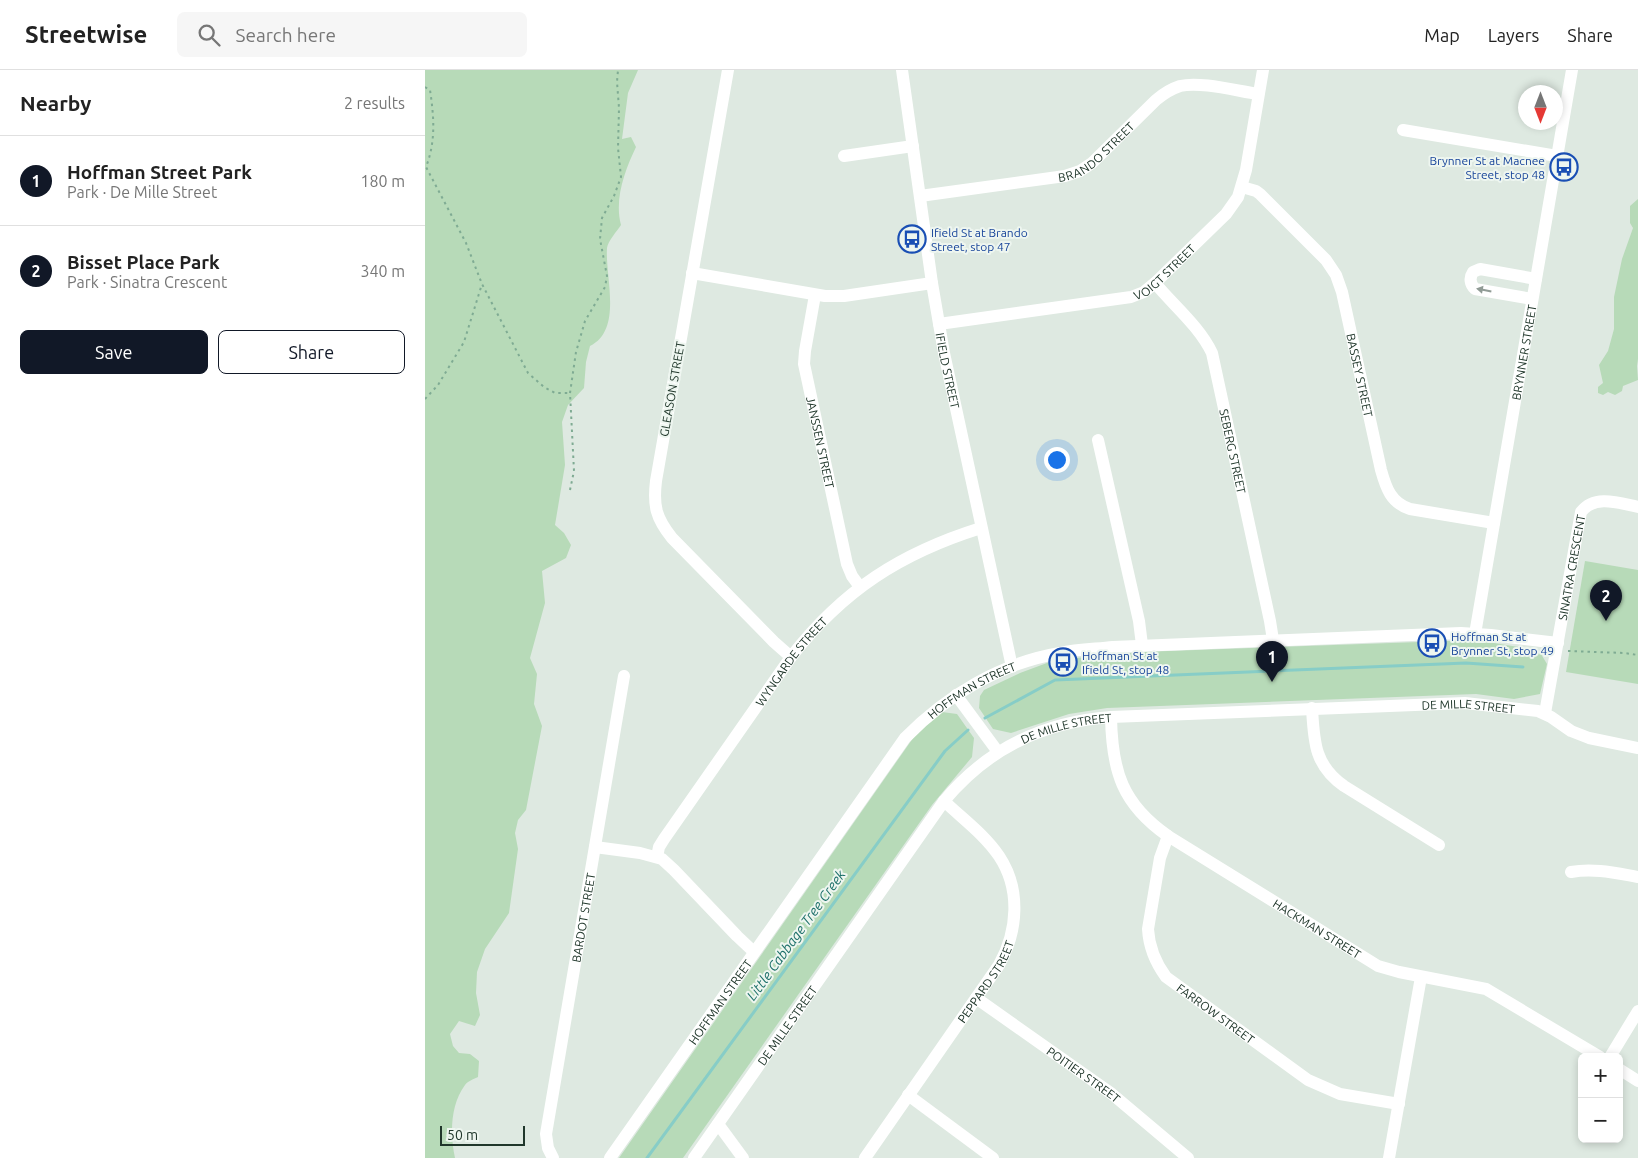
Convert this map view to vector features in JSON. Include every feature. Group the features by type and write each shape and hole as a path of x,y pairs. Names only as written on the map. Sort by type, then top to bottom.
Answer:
{"street":[{"name":"GLEASON STREET","path":"728,70 656,481 655,511 663,528 672,538 791,658"},
{"name":"IFIELD STREET","path":"902,70 939,324 1012,667"},
{"name":"VOIGT STREET","path":"939,324 1122,299 1138,295 1155,283 1234,205 1246,170 1263,70"},
{"name":"BRYNNER STREET","path":"1475,634 1572,70"},
{"name":"BRANDO STREET","path":"920,196 1065,176 1080,171 1092,163 1156,100 1165,93 1180,86 1195,84 1259,94"},
{"path":"1403,130 1557,156"},
{"path":"844,156 913,146"},
{"name":"BASSEY STREET","path":"1241,188 1256,191 1260,194 1326,260 1336,275 1342,292 1385,484 1390,494 1399,504 1410,509 1494,523"},
{"path":"1532,299 1475,289 1471,284 1470,277 1473,272 1481,269 1536,279"},
{"path":"692,273 815,294 845,296 932,283"},
{"name":"SEBERG STREET","path":"1155,283 1170,302 1197,329 1212,353 1273,640"},
{"name":"JANSSEN STREET","path":"815,294 804,364 847,564 852,576 860,587"},
{"path":"1098,440 1139,621 1141,646"},
{"name":"SINATRA CRESCENT","path":"1545,713 1562,647 1581,512 1588,505 1598,501 1638,507"},
{"name":"WYNGARDE STREET","path":"657,857 659,847 664,839 791,658 815,630 860,587 879,574 919,551 952,537 981,528"},
{"name":"HOFFMAN STREET","path":"609,1158 905,738 920,723 956,695 975,684 1012,667 1061,652 1141,646 1475,634 1562,647"},
{"name":"BARDOT STREET","path":"553,1158 547,1148 546,1134 625,676"},
{"path":"956,695 998,752"},
{"name":"DE MILLE STREET","path":"694,1158 944,802 968,775 998,752 1017,741 1058,725 1078,720 1111,717 1465,703 1532,709 1545,713 1583,736 1638,748"},
{"path":"1312,708 1317,753 1330,775 1343,786 1439,845"},
{"name":"HACKMAN STREET","path":"1111,717 1117,772 1127,795 1142,816 1168,836 1368,960 1389,970 1479,986 1493,992 1593,1053"},
{"name":"PEPPARD STREET","path":"865,1158 999,965 1010,943 1014,896 1009,875 988,842 944,802"},
{"name":"FARROW STREET","path":"1168,836 1160,858 1148,929 1154,959 1166,977 1307,1080 1340,1094 1399,1104"},
{"path":"595,847 640,853 657,857 667,863 754,952"},
{"path":"1571,872 1583,870 1599,871 1638,877"},
{"path":"1389,1158 1421,977"},
{"name":"POITIER STREET","path":"976,998 1112,1094 1188,1158"},
{"path":"1612,1053 1638,1011"},
{"path":"1623,1072 1638,1081"},
{"path":"908,1095 993,1158"},
{"path":"718,1124 743,1158"}],"path":[{"path":"570,490 574,471 570,393 576,352 585,321 605,287 607,276 600,239 603,218 621,177 618,148 618,70"},
{"path":"425,87 430,90 434,120 430,154 425,167 466,243 482,284 528,373 544,387 555,393 570,393"},
{"path":"425,399 438,385 464,342 482,284"},
{"path":"1562,647 1638,656"}],"green space":[{"path":"425,70 638,70 628,93 622,139 631,137 636,147 628,165 620,195 619,215 621,225 607,248 609,316 606,328 600,338 590,346 586,362 584,388 568,405 562,422 565,465 555,525 564,533 571,545 566,558 542,571 545,603 530,658 537,674 534,704 542,726 526,810 518,820 515,833 518,849 509,913 485,949 477,972 476,993 480,1015 475,1026 459,1021 450,1034 453,1046 459,1053 470,1054 479,1061 478,1077 465,1085 456,1102 452,1130 455,1158 425,1158"},
{"path":"1638,199 1638,380 1623,386 1622,391 1615,395 1608,392 1603,395 1598,393 1598,387 1603,383 1599,365 1608,351 1614,329 1614,297 1622,259 1633,228 1630,223 1630,206"},
{"path":"1585,561 1638,570 1638,684 1566,672"},
{"path":"1476,640 1530,649 1541,654 1547,664 1540,694 1514,699 1476,694 1107,708 1069,714 1011,733 993,729 979,708 980,696 984,690 1020,673 1055,660 1140,652"},
{"path":"942,712 957,714 974,738 972,757 932,805 683,1158 619,1158 918,731"}],"waterway":[{"name":"Little Cabbage Tree Creek","path":"985,718 1055,680 1466,663 1523,667"},
{"name":"Little Cabbage Tree Creek","path":"647,1158 945,751 968,730"}],"place":[{"name":"Brynner St at Macnee Street, stop 48","path":"1564,167"},
{"name":"Ifield St at Brando Street, stop 47","path":"912,239"},
{"name":"Bisset Place Park","path":"1606,621"},
{"name":"Hoffman St at Brynner St, stop 49","path":"1432,643"},
{"name":"Hoffman St at Ifield St, stop 48","path":"1063,662"},
{"name":"Hoffman Street Park","path":"1272,682"}]}
